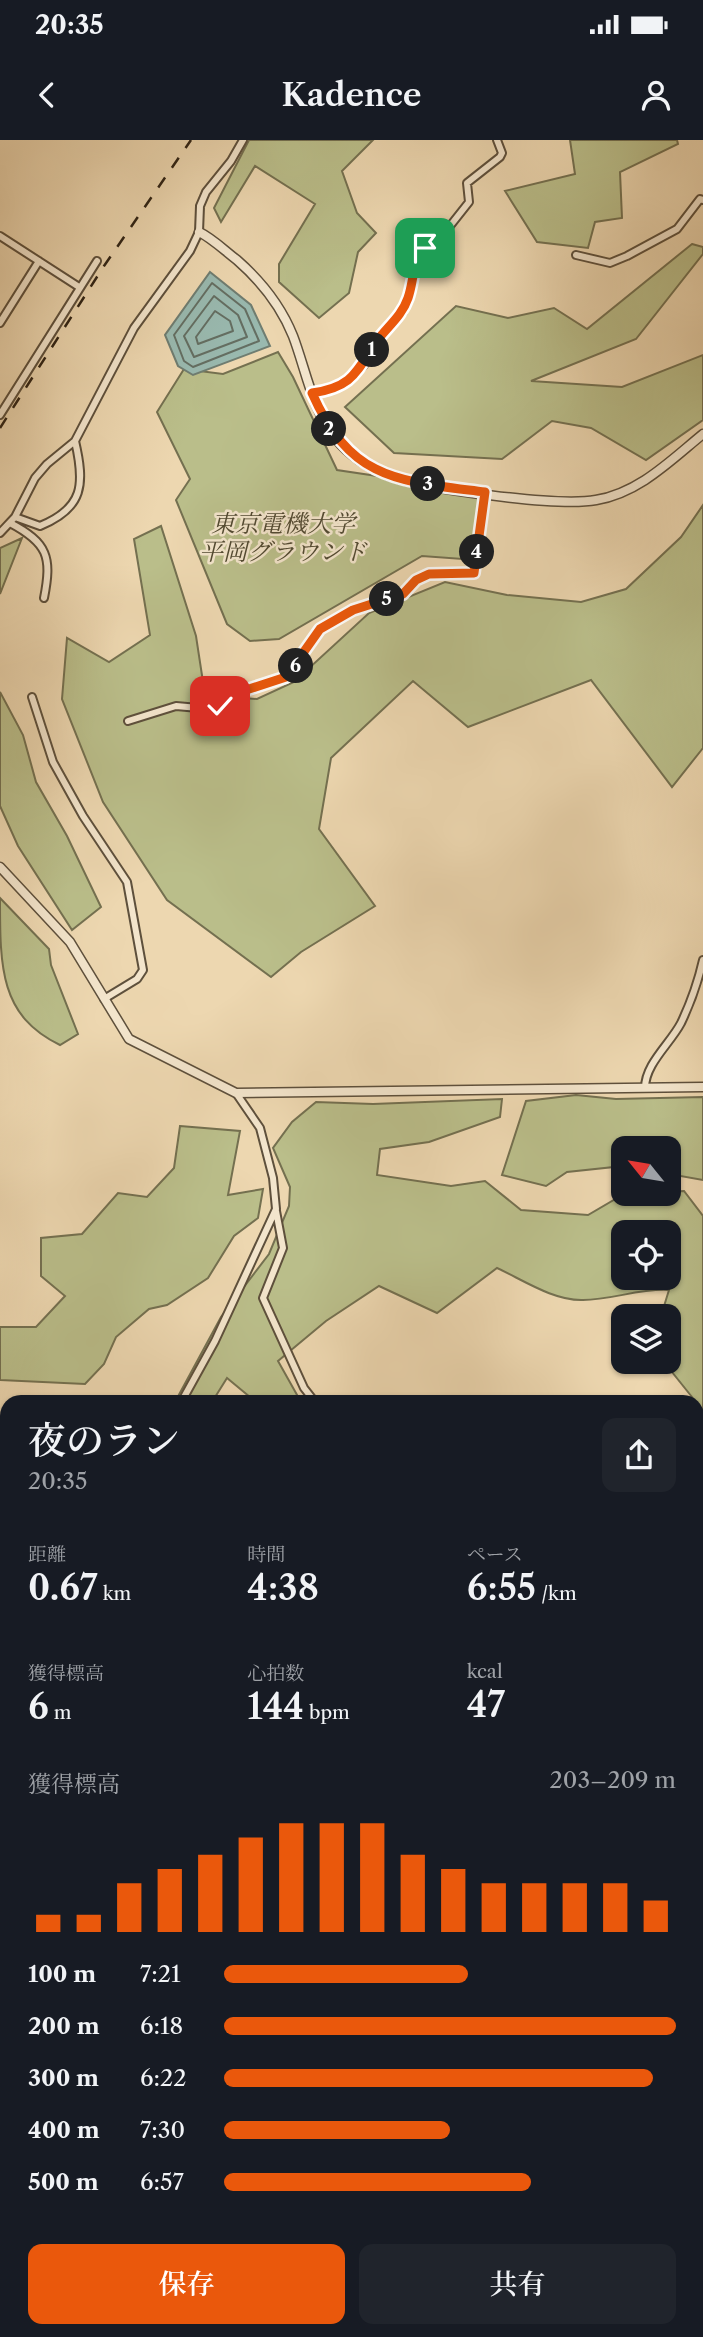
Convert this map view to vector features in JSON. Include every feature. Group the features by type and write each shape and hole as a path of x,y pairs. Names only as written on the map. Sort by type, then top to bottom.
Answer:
{"street":[{"path":"0,533 13,520 35,478 47,464 75,441 134,328 190,251 199,232 200,206 206,192 231,161 243,140"},
{"path":"312,393 346,383 364,365 376,342 403,312 419,255 450,226 469,202 467,183 500,158 502,153 497,140"},
{"path":"576,255 610,264 677,229 699,199 703,200"},
{"path":"199,232 250,272 269,293 292,335 312,393 336,439 372,468 402,480 562,503 597,500 626,491 651,476 703,434"},
{"path":"0,236 79,287"},
{"path":"0,323 39,261"},
{"path":"1,412 97,261"},
{"path":"13,520 40,526 71,508 78,496 80,481 80,464 75,441"},
{"path":"128,721 176,706 210,709 220,706 246,690 286,677 320,629 353,610 403,594 416,580 429,574 474,573 485,492"},
{"path":"13,520 45,550 49,573 44,598"},
{"path":"32,696 53,762 130,892 143,970 137,979 104,999"},
{"path":"0,867 71,942 130,1039 236,1093 703,1087"},
{"path":"645,1088 645,1075 672,1039 692,1000 703,960"},
{"path":"236,1093 260,1128 274,1178 283,1248 263,1298 310,1395"},
{"path":"185,1395 215,1341 276,1209"}],"green space":[{"path":"249,140 373,140 342,171 357,213 376,233 358,252 349,293 319,318 279,282 279,264 315,204 255,166 221,222 214,208"},
{"path":"570,140 677,140 678,144 620,172 622,218 595,222 588,248 537,242 505,191 575,174"},
{"path":"692,244 703,247 703,254 636,339 531,381 622,387 703,355 703,420 646,460 591,428 552,421 502,459 394,453 345,407 456,306 508,318 554,308 587,329"},
{"name":"東京電機大学 平岡グラウンド","path":"278,352 293,377 337,470 485,492 476,560 422,556 279,639 250,641 227,624 176,500 190,479 157,412 184,369 223,374"},
{"path":"703,505 703,748 672,787 591,680 468,727 413,681 331,758 319,829 375,906 301,952 271,977 167,900 103,802 62,699 67,638 109,662 150,635 134,539 161,526 196,636 205,695 257,699 294,682 369,613 445,582 507,595 581,602 626,589 681,537"},
{"path":"22,538 0,594 0,548"},
{"path":"0,692 23,735 36,782 67,836 101,907 72,930 18,846 0,806"},
{"path":"0,898 49,949 51,965 78,1034 60,1045 25,1020 8,987 1,946"},
{"path":"576,1095 616,1099 703,1097 703,1180 681,1176 681,1136 611,1136 611,1167 567,1172 546,1186 502,1175 526,1101"},
{"path":"502,1099 500,1117 429,1142 380,1149 377,1175 451,1186 485,1181 521,1210 588,1215 611,1202 611,1206 681,1206 681,1191 684,1191 703,1216 703,1395 690,1395 674,1374 681,1374 681,1304 665,1304 669,1290 572,1299 539,1289 497,1268 437,1313 379,1286 326,1321 278,1361 297,1395 248,1395 227,1378 216,1395 179,1395 221,1317 269,1254 289,1206 290,1187 273,1148 292,1122 316,1102 373,1104"},
{"path":"180,1126 240,1131 228,1195 263,1189 258,1218 234,1236 208,1278 167,1305 149,1309 116,1337 104,1364 85,1384 0,1380 0,1327 36,1327 65,1296 41,1276 41,1238 82,1234 118,1193 147,1197 174,1168"}],"water":[{"path":"210,272 251,305 270,346 193,375 178,366 165,335"}],"railway":[{"path":"0,428 104,266 191,140"}],"route":[{"path":"220,706 246,690 286,677 320,629 353,610 403,594 407,586 429,574 461,571 474,573 485,492 402,480 372,468 350,453 336,439 312,393 327,391 346,383 364,365 376,342 403,312 416,262 425,248"}]}
